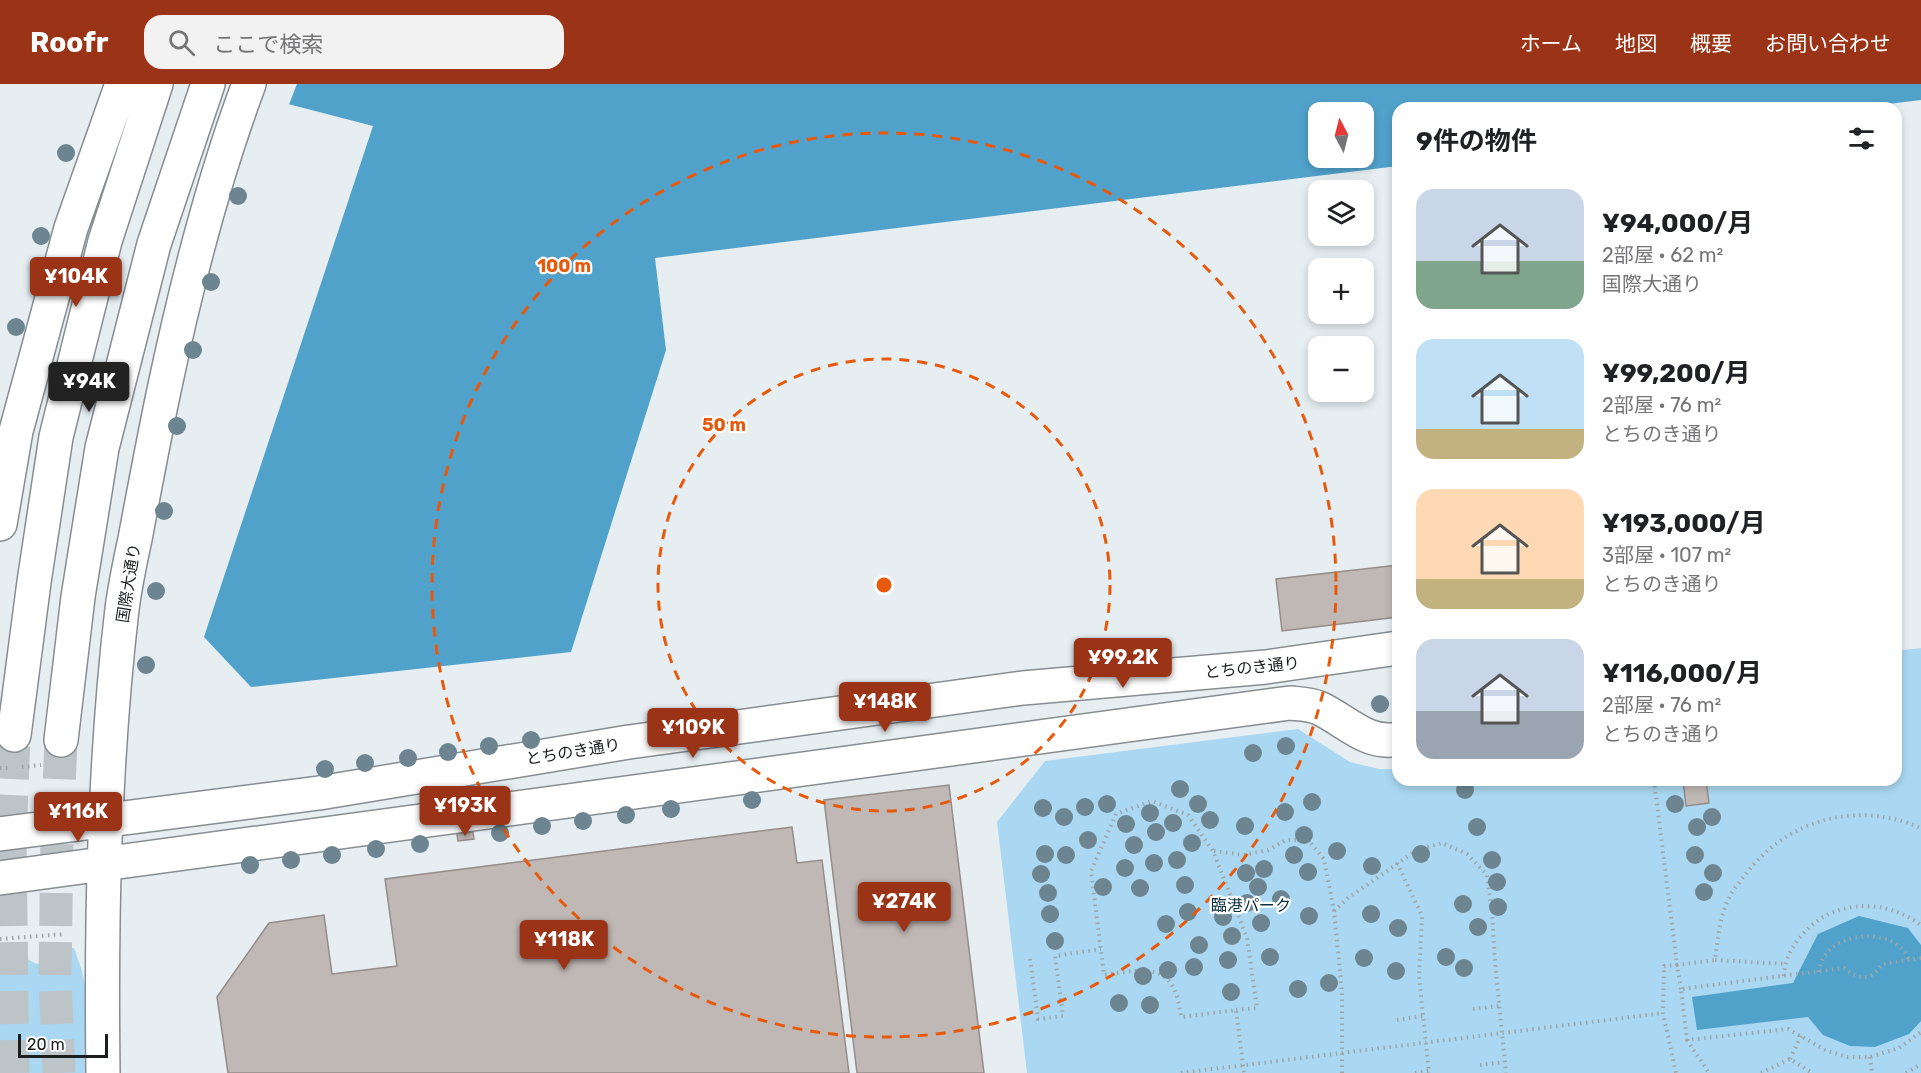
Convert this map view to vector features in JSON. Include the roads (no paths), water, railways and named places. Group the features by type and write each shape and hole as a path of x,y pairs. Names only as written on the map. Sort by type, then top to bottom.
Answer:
{"street":[{"path":"0,525 16,431 71,228 122,84"},
{"path":"14,735 56,437 105,241 155,86"},
{"path":"61,740 78,597 102,448 154,244 205,91"},
{"name":"国際大通り","path":"103,1073 101,932 104,821 122,606 170,358 194,258 213,189 245,95"},
{"name":"とちのき通り","path":"0,834 320,794 628,742 1023,688 1266,667 1392,649"},
{"path":"1126,725 1146,701 1157,676"},
{"path":"0,878 103,866 1290,703 1315,706 1355,730 1374,738 1392,739"},
{"path":"907,704 914,754"}],"tunnel":[{"path":"13,1073 10,841 14,735"},
{"path":"59,1073 55,980 61,740"}],"park label":[{"name":"臨港パーク","path":"1251,905"}]}
